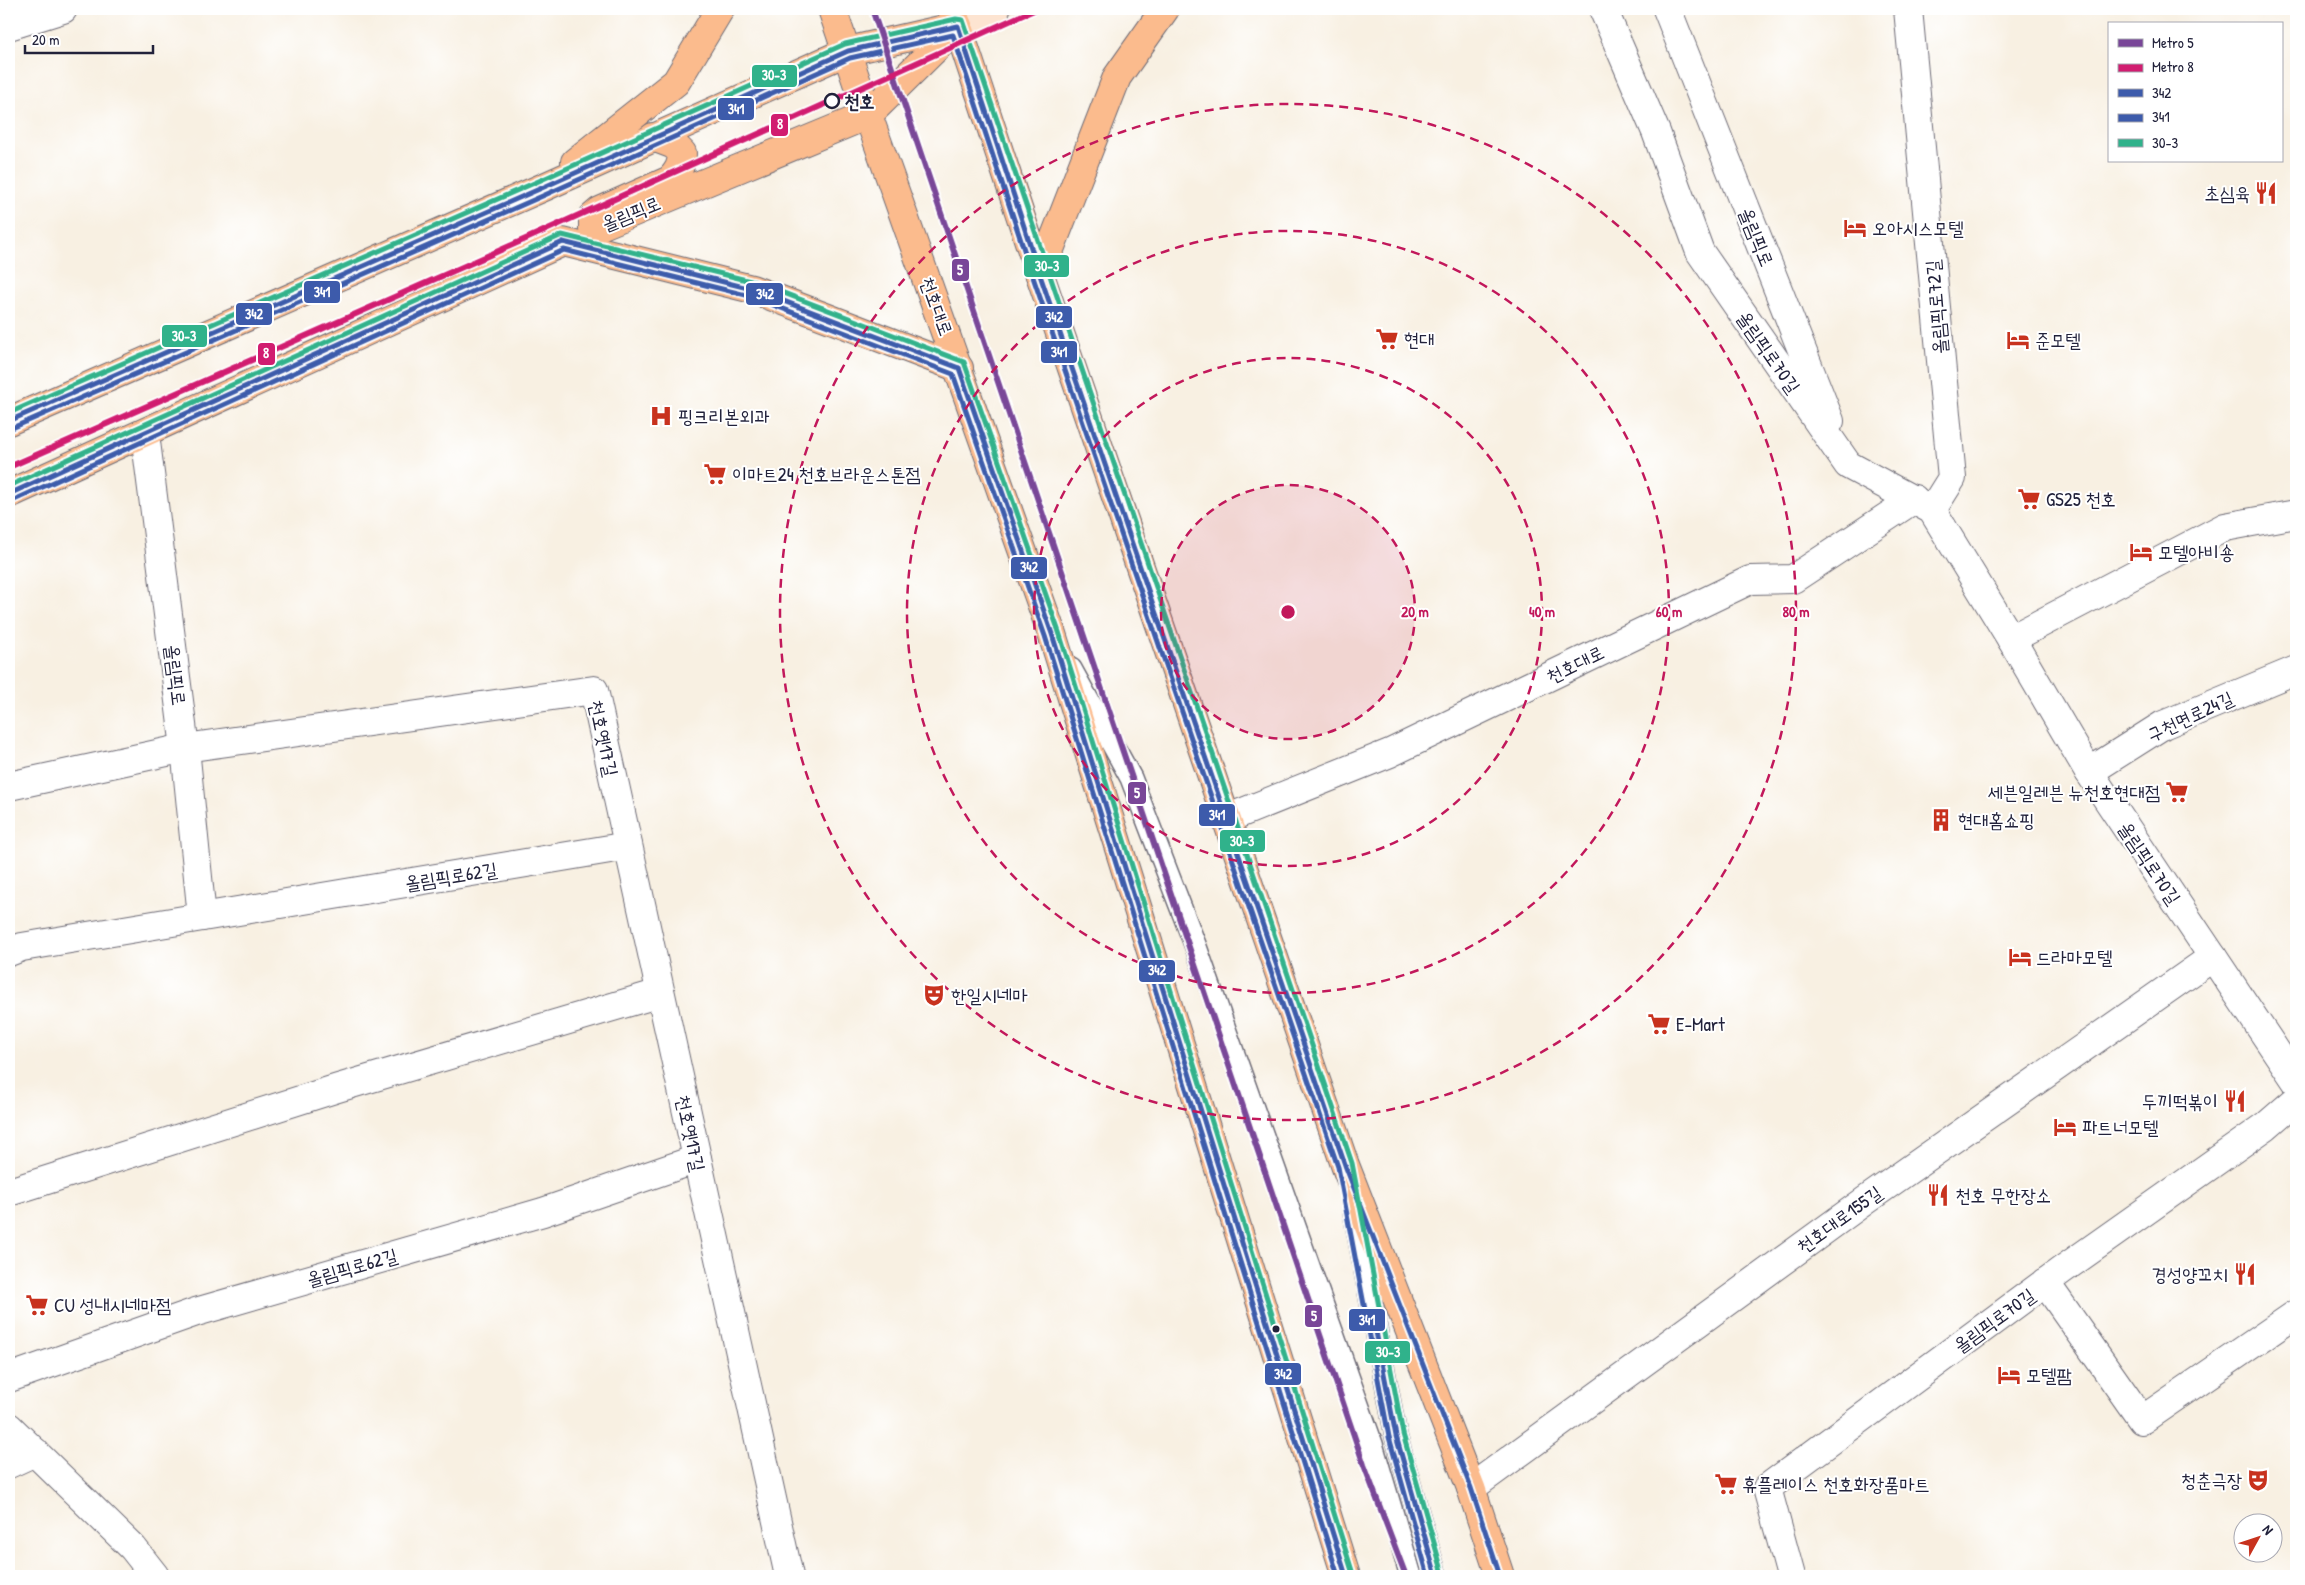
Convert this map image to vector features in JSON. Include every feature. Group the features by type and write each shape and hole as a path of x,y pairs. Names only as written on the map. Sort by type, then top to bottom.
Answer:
{"main road":[{"path":"544,187 676,82 720,9"},
{"name":"천호대로","path":"832,9 1052,634 1346,1576"},
{"name":"올림픽로","path":"9,421 544,187 848,51 955,18 996,9"},
{"path":"1040,275 1117,77 1164,9"},
{"path":"955,18 1040,275 1345,1165 1471,1488 1500,1576"},
{"name":"올림픽로","path":"9,494 146,434 563,242 868,115 955,18"},
{"path":"593,229 593,218 600,211 670,180 678,172 682,162 682,153 674,145 653,137"},
{"path":"563,242 752,289 959,368"}],"street":[{"path":"9,26 63,9"},
{"name":"올림픽로70길","path":"1603,9 1656,132 1700,252 1848,465 1923,505 2011,639 2089,772 2296,1081"},
{"name":"올림픽로","path":"1667,9 1848,465"},
{"name":"올림픽로72길","path":"1908,9 1952,478 1923,505"},
{"name":"올림픽로","path":"146,434 185,748 202,917"},
{"name":"천호대로","path":"1226,819 1390,753 1750,580 1793,579 1923,505"},
{"path":"2011,639 2225,527 2296,514"},
{"name":"구천면로24길","path":"2089,772 2163,725 2296,670"},
{"name":"천호옛17길","path":"185,748 594,690 788,1576"},
{"path":"9,786 185,748"},
{"name":"올림픽로62길","path":"9,952 22,947 628,846"},
{"name":"천호대로155길","path":"1471,1488 1866,1200 2213,957"},
{"path":"9,1192 338,1088 660,994"},
{"name":"올림픽로70길","path":"1791,1576 1767,1488 2045,1282 2266,1126 2296,1100"},
{"name":"올림픽로62길","path":"9,1378 196,1312 544,1212 696,1159"},
{"path":"2045,1282 2142,1420 2296,1314"},
{"path":"9,1427 133,1548 155,1576"},
{"path":"9,1464 35,1452"}],"lane":[{"path":"1052,634 1131,778 1196,947 1372,1444 1411,1576"},
{"path":"1345,1165 1396,1436 1436,1576"}],"metro line":[{"name":"5","path":"872,9 1364,1465 1406,1576"},
{"name":"8","path":"9,467 528,238 1036,9"}],"transit line":[{"name":"30-3","path":"9,413 541,180 845,44 956,19 963,20 1352,1163 1403,1434 1443,1574"},
{"name":"342","path":"9,421 544,187 848,51 958,26 1040,275 1345,1165 1471,1488 1500,1576"},
{"name":"341","path":"12,428 547,194 850,58 953,35 1033,277 1338,1167 1389,1437 1428,1576"},
{"name":"30-3","path":"9,486 562,235 755,282 964,362 1059,632 1353,1574"},
{"name":"342","path":"563,242 752,289 959,368"},
{"name":"342","path":"9,494 563,242"},
{"name":"341","path":"12,501 564,250 750,296 953,374 1045,636 1338,1576"},
{"name":"342","path":"959,368 1052,634 1346,1576"},
{"name":"342","path":"1373,1316 1396,1436 1436,1576"}],"place":[{"name":"천호","path":"832,101"},
{"name":"초심육","path":"2266,193"},
{"name":"오아시스모텔","path":"1855,228"},
{"name":"현대","path":"1387,339"},
{"name":"준모텔","path":"2018,340"},
{"name":"핑크리본외과","path":"661,416"},
{"name":"이마트24 천호브라운스톤점","path":"715,474"},
{"name":"GS25 천호","path":"2029,499"},
{"name":"모텔아비숑","path":"2141,552"},
{"name":"세븐일레븐 뉴천호현대점","path":"2177,792"},
{"name":"현대홈쇼핑","path":"1941,820"},
{"name":"드라마모텔","path":"2020,957"},
{"name":"한일시네마","path":"934,995"},
{"name":"E-Mart","path":"1659,1024"},
{"name":"두끼떡볶이","path":"2235,1101"},
{"name":"파트너모텔","path":"2065,1127"},
{"name":"천호 무한장소","path":"1938,1195"},
{"name":"경성양꼬치","path":"2245,1274"},
{"name":"CU 성내시네마점","path":"37,1305"},
{"name":"모텔팜","path":"2009,1375"},
{"name":"청춘극장","path":"2258,1480"},
{"name":"휴플레이스 천호화장품마트","path":"1726,1484"}]}
